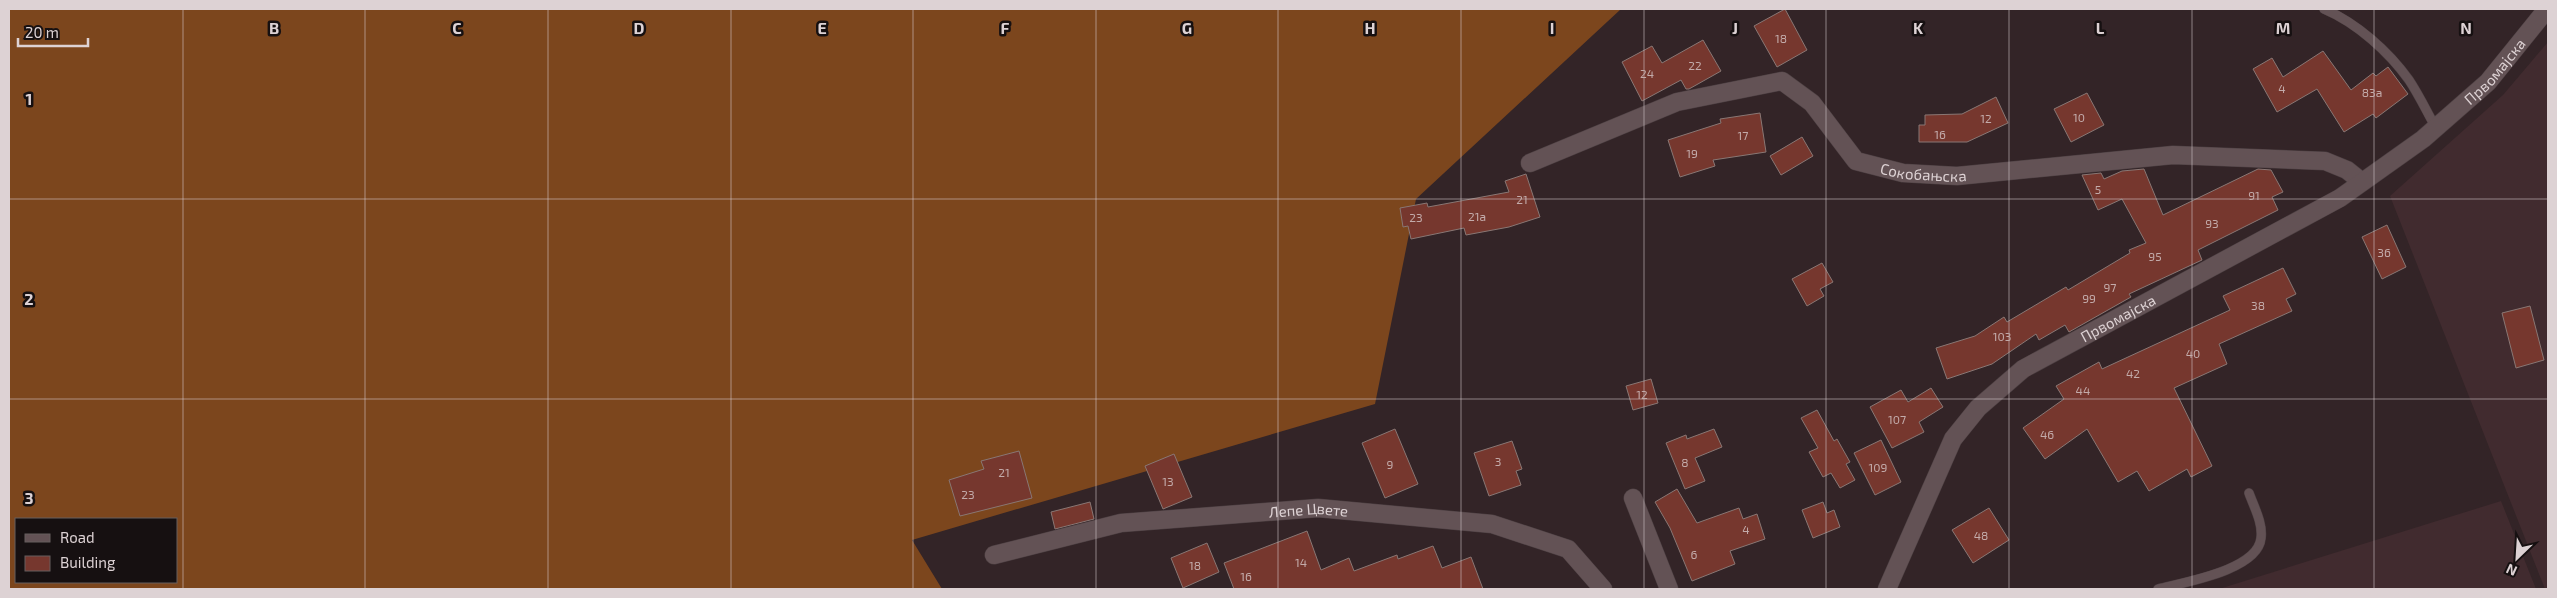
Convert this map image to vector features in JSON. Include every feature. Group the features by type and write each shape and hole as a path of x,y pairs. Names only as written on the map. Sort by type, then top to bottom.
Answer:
{"street":[{"name":"Првомајска","path":"1888,589 1953,438 1978,408 2023,370 2340,198 2436,128 2488,82 2548,9"},
{"name":"Сокобањска","path":"1530,163 1677,102 1782,81 1812,103 1856,161 1903,173 1957,176 2103,160 2182,155 2324,162 2347,170 2362,182"},
{"path":"1633,498 1669,589"},
{"name":"Лепе Цвете","path":"994,555 1121,523 1318,508 1492,524 1568,549 1603,589"}],"lane":[{"path":"2324,9 2340,16 2381,49 2409,80 2436,128"},
{"path":"2158,589 2241,564 2256,552 2260,544 2261,528 2249,493"}],"shaded area":[{"path":"9,9 1621,9 1416,199 1375,404 912,540 942,589 9,589"},
{"path":"2548,42 2548,589 2545,589 2390,196 2503,95"},
{"path":"2501,501 2536,589 2219,589"}],"building":[{"path":"1785,9 1807,50 1777,67 1754,26"},
{"path":"1703,40 1721,71 1689,89 1686,89 1681,80 1642,101 1622,62 1652,46 1662,63"},
{"path":"2323,51 2351,90 2373,73 2376,76 2388,67 2408,94 2376,118 2373,114 2344,132 2317,89 2277,112 2253,69 2272,58 2283,77"},
{"path":"2087,93 2104,125 2071,142 2054,109"},
{"path":"1996,97 2008,123 1967,142 1919,142 1919,125 1925,125 1925,115 1962,114"},
{"path":"1760,113 1766,152 1713,160 1715,166 1680,177 1668,140 1721,123 1720,119"},
{"path":"1802,137 1813,156 1781,175 1770,156"},
{"path":"2144,169 2163,215 2258,169 2271,170 2283,192 2272,197 2278,210 2198,250 2202,260 2129,294 2131,297 2069,332 2065,325 2039,340 2036,334 1992,364 1947,379 1936,348 1975,336 2004,317 2007,322 2066,287 2068,290 2130,253 2129,250 2146,243 2122,199 2098,210 2082,175 2101,173 2104,179 2122,171"},
{"path":"1526,174 1540,217 1509,227 1466,235 1464,228 1411,239 1408,226 1403,227 1400,208 1427,203 1428,207 1509,192 1505,181"},
{"path":"2387,225 2406,267 2382,279 2362,237"},
{"path":"1822,263 1833,282 1820,289 1824,296 1807,306 1792,279"},
{"path":"2283,268 2296,294 2286,299 2292,311 2219,344 2227,364 2174,388 2212,466 2191,477 2187,469 2149,491 2137,471 2118,482 2087,429 2045,459 2023,428 2064,399 2056,386 2099,362 2102,369 2230,310 2223,296"},
{"path":"2530,306 2544,360 2516,368 2502,313"},
{"path":"1651,379 1658,403 1633,410 1626,386"},
{"path":"1931,388 1943,407 1919,422 1924,432 1892,448 1870,407 1901,390 1908,402"},
{"path":"1817,410 1834,441 1837,439 1850,462 1846,464 1855,480 1840,488 1831,473 1823,477 1809,452 1818,448 1801,418"},
{"path":"1395,429 1418,484 1385,498 1362,443"},
{"path":"1714,429 1722,447 1695,458 1705,481 1685,489 1666,443 1686,435 1687,439"},
{"path":"1881,440 1901,482 1875,495 1854,453"},
{"path":"1512,441 1522,469 1516,471 1521,485 1489,496 1474,453"},
{"path":"1019,451 1032,498 960,516 949,480 984,469 981,461"},
{"path":"1174,454 1192,497 1163,509 1145,466"},
{"path":"1677,489 1697,523 1739,508 1743,519 1757,514 1765,539 1730,551 1735,564 1692,581 1670,528 1655,502"},
{"path":"1090,502 1094,519 1055,529 1051,512"},
{"path":"1823,502 1827,513 1834,510 1840,527 1813,538 1802,510"},
{"path":"1989,508 2009,540 1973,563 1952,530"},
{"path":"1307,531 1321,570 1349,558 1354,571 1397,555 1398,559 1433,546 1442,568 1471,557 1483,589 1234,589 1224,563"},
{"path":"1207,543 1219,572 1183,588 1171,558"}]}
